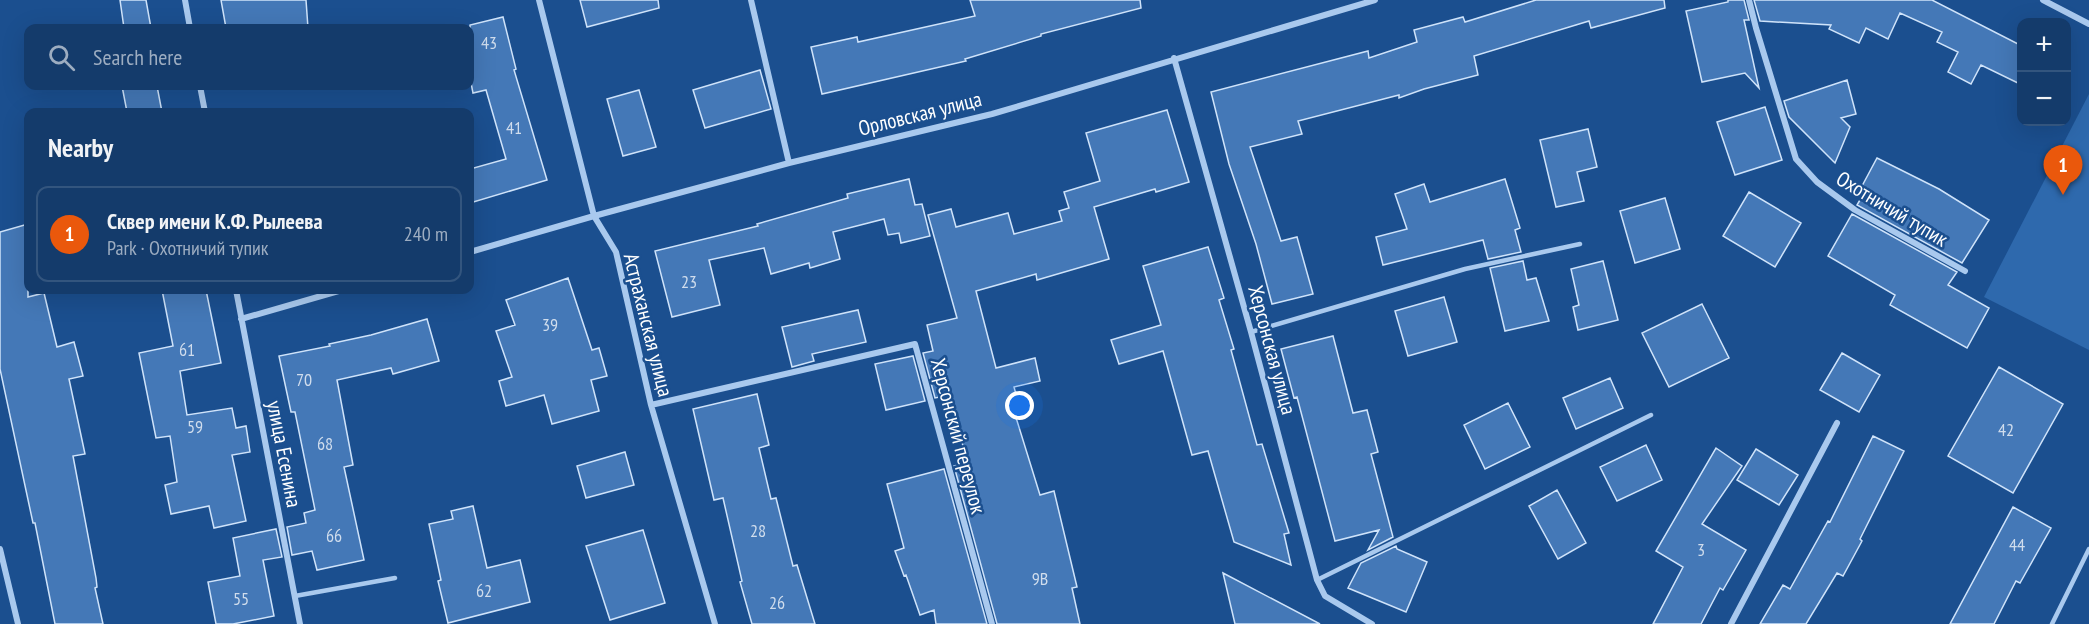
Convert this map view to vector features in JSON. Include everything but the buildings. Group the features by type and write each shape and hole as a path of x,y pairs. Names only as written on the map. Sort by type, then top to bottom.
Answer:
{"street":[{"path":"185,0 189,24"},
{"name":"Астраханская улица","path":"539,0 594,216 616,252 651,405 715,624"},
{"path":"751,0 789,164"},
{"name":"Орловская улица","path":"474,251 789,164 992,114 1375,0"},
{"name":"Охотничий тупик","path":"1749,0 1796,159 1817,182 1855,210 1965,271"},
{"path":"2043,0 2089,24"},
{"name":"Херсонская улица","path":"1174,58 1251,332 1317,580 1325,596 1372,624"},
{"path":"201,90 204,108"},
{"name":"улица Есенина","path":"237,294 300,624"},
{"path":"242,319 328,294"},
{"name":"Херсонский переулок","path":"651,405 915,344 992,624"},
{"path":"1731,624 1837,423"},
{"path":"0,549 18,624"}],"lane":[{"path":"1251,332 1465,269 1580,244"},
{"path":"1317,580 1651,415"},
{"path":"2052,624 2089,549"},
{"path":"295,596 395,578"}],"shaded area":[{"path":"2089,94 2089,350 1984,297"}],"place":[{"name":"Сквер имени К.Ф. Рылеева","path":"2063,195"}]}
